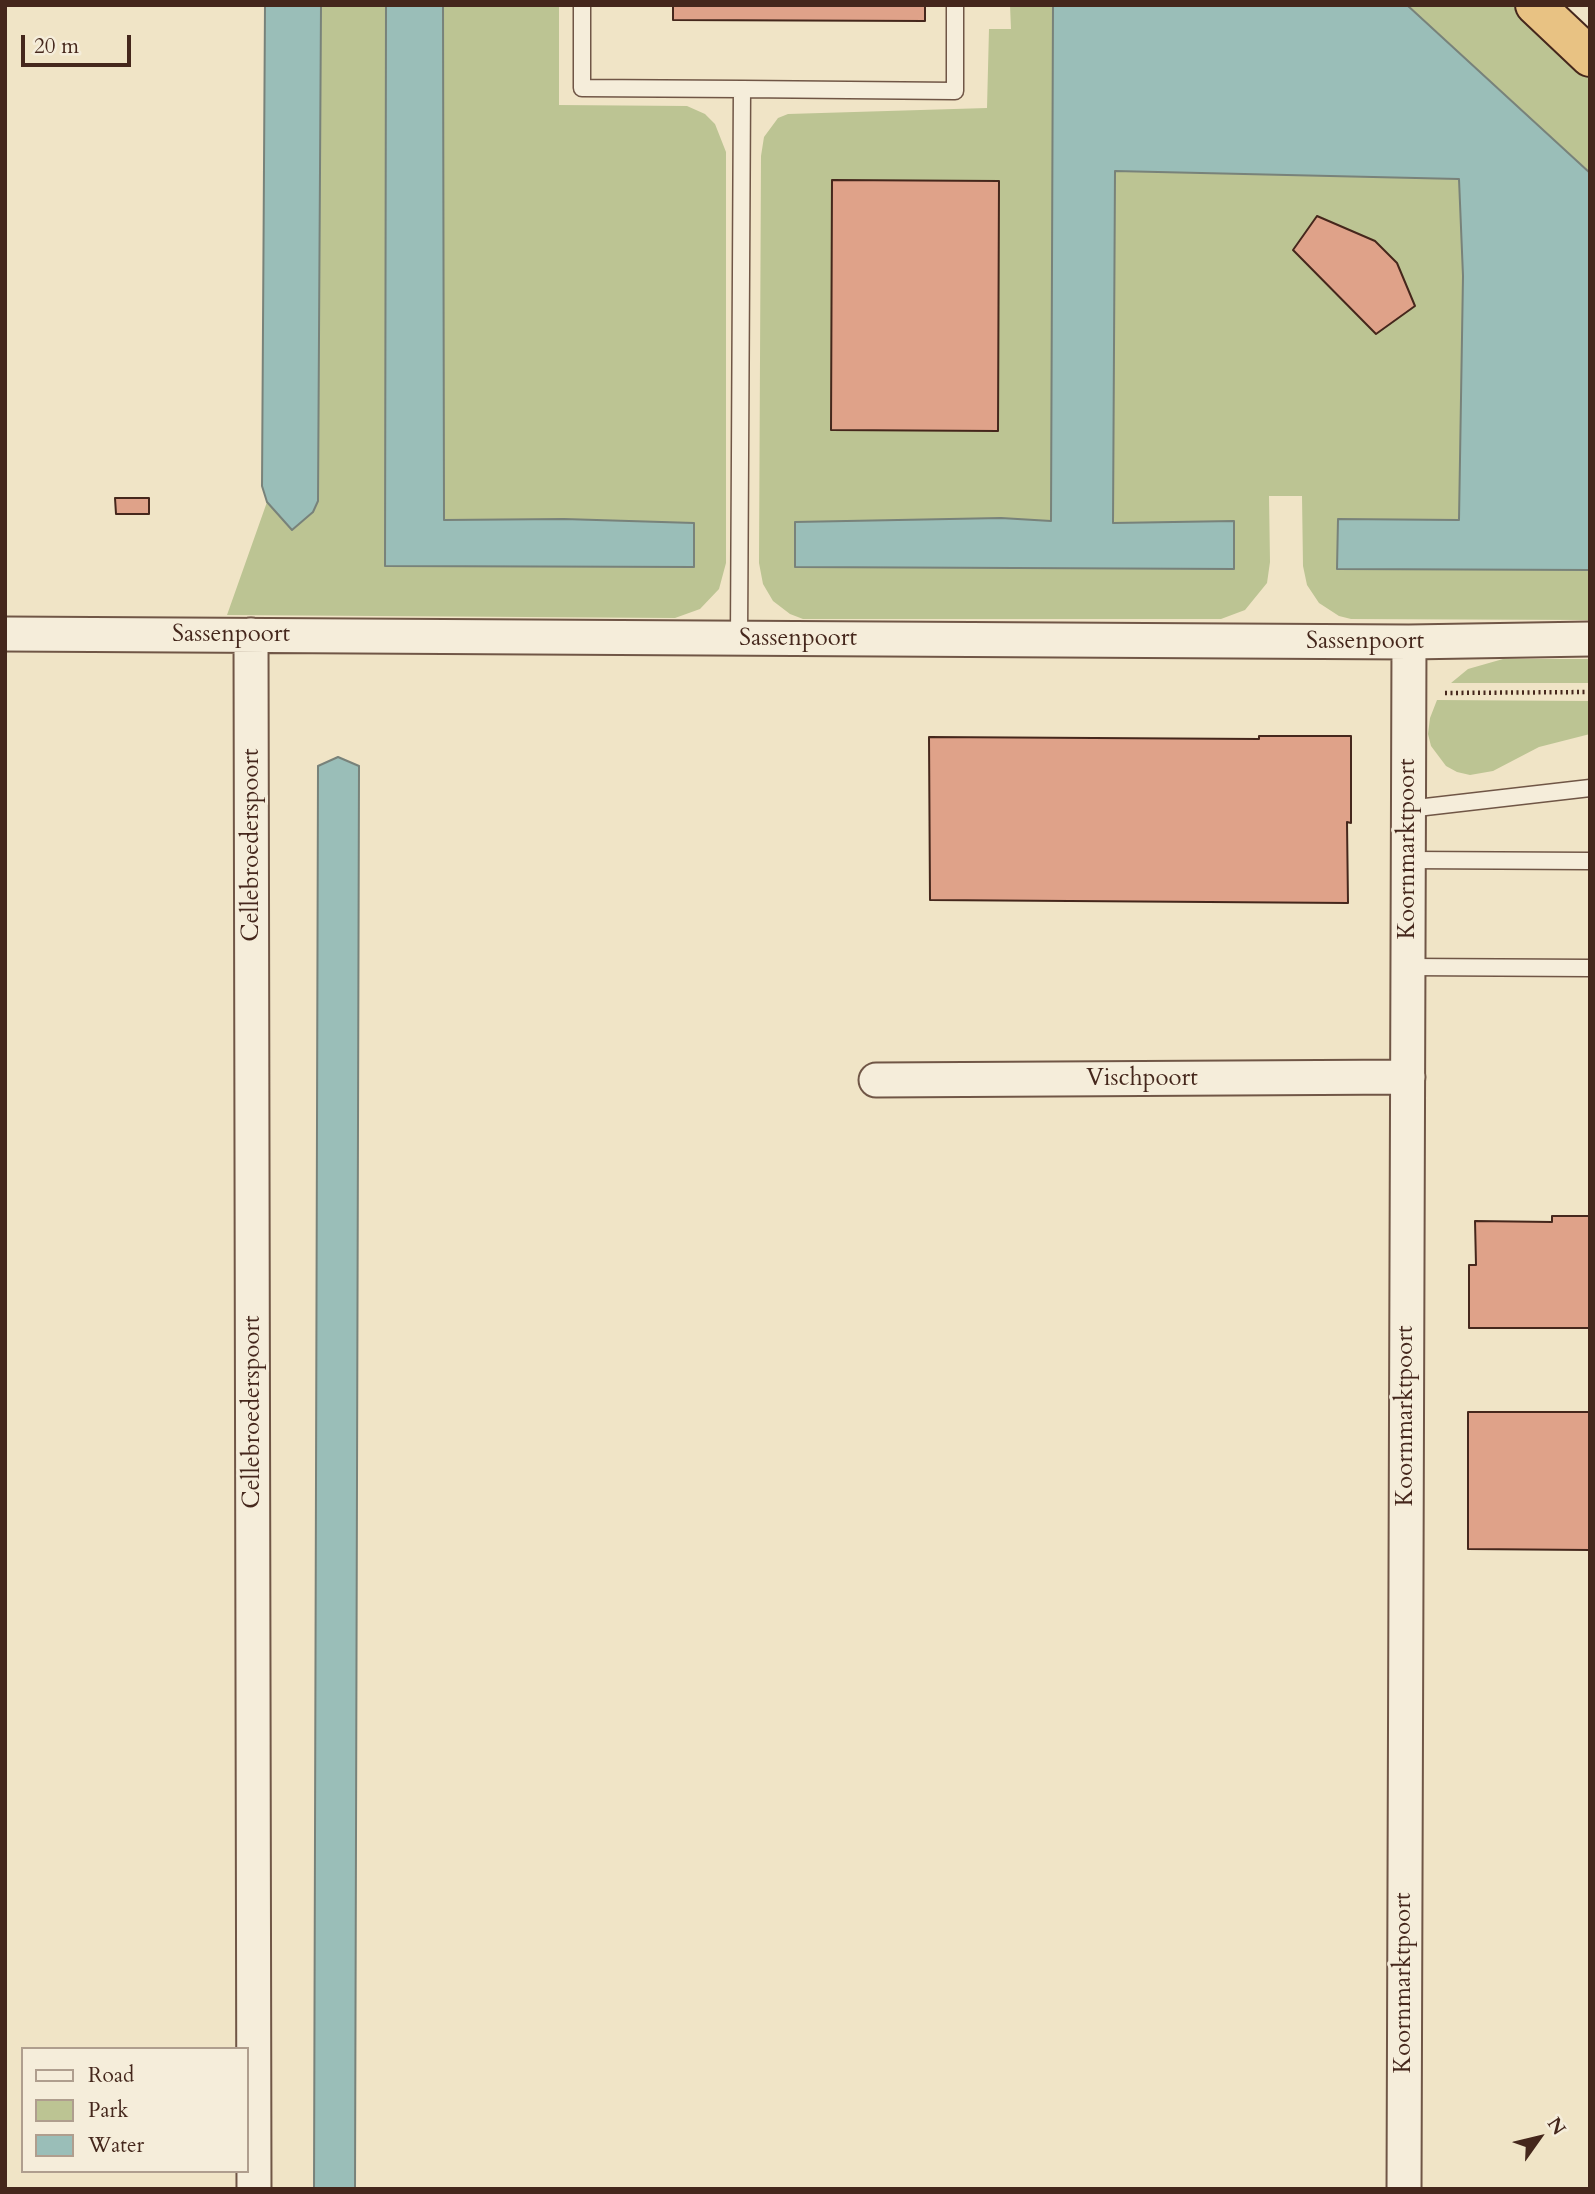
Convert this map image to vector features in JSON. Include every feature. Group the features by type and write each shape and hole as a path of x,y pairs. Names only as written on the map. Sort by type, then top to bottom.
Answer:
{"highway":[{"path":"1535,5 1590,57"}],"street":[{"name":"Sassenpoort","path":"5,634 1409,642 1590,639"},
{"name":"Cellebroederspoort","path":"251,635 254,2189"},
{"name":"Koornmarktpoort","path":"1404,2189 1409,642"},
{"name":"Vischpoort","path":"876,1080 1408,1077"}],"lane":[{"path":"582,5 582,88 955,91 955,5"},
{"path":"739,638 742,89"},
{"path":"1408,809 1590,788"},
{"path":"1408,860 1590,861"},
{"path":"1408,967 1590,968"}],"path":[{"name":"Sassenpoort","path":"1409,693 1590,692"}],"green space":[{"path":"321,5 386,5 385,566 694,523 564,519 444,520 443,5 559,5 559,105 687,106 705,114 715,124 726,152 726,563 719,589 700,609 675,618 227,615 267,502 292,530 313,512 318,501"},
{"path":"1010,5 1053,5 1051,521 1001,518 796,522 1234,569 1234,521 1113,524 1114,171 1459,179 1463,276 1459,520 1338,519 1337,569 1590,570 1590,620 1351,619 1339,616 1319,603 1307,585 1303,566 1302,496 1269,496 1270,562 1267,583 1245,610 1221,619 803,619 790,614 773,601 763,584 759,563 761,156 764,137 778,118 788,114 987,108 989,29 1011,29"},
{"path":"1407,5 1512,5 1590,76 1590,173"},
{"path":"1503,659 1590,659 1590,683 1451,683 1468,669"},
{"path":"1437,700 1590,701 1590,734 1539,747 1493,771 1470,775 1446,766 1431,746 1428,734 1430,718"}],"water":[{"path":"265,5 321,5 318,501 313,512 292,530 267,502 262,486"},
{"path":"386,5 443,5 444,520 564,519 694,523 694,567 385,566"},
{"path":"1053,5 1407,5 1590,173 1590,570 1337,569 1338,519 1459,520 1463,276 1459,179 1115,171 1113,523 1234,521 1234,569 795,567 795,522 1001,518 1051,521"},
{"path":"338,757 359,766 355,2189 314,2189 318,766"}],"building":[{"path":"673,5 925,5 925,21 673,20"},
{"path":"832,180 999,181 998,431 831,430"},
{"path":"1317,216 1375,241 1397,263 1415,306 1376,334 1293,250"},
{"path":"115,498 149,498 149,514 116,514"},
{"path":"1259,736 1351,736 1351,823 1347,822 1348,903 930,900 929,737 1259,739"},
{"path":"1552,1216 1590,1216 1590,1328 1469,1328 1469,1265 1476,1265 1475,1221 1552,1222"},
{"path":"1468,1412 1590,1412 1590,1550 1468,1549"}]}
